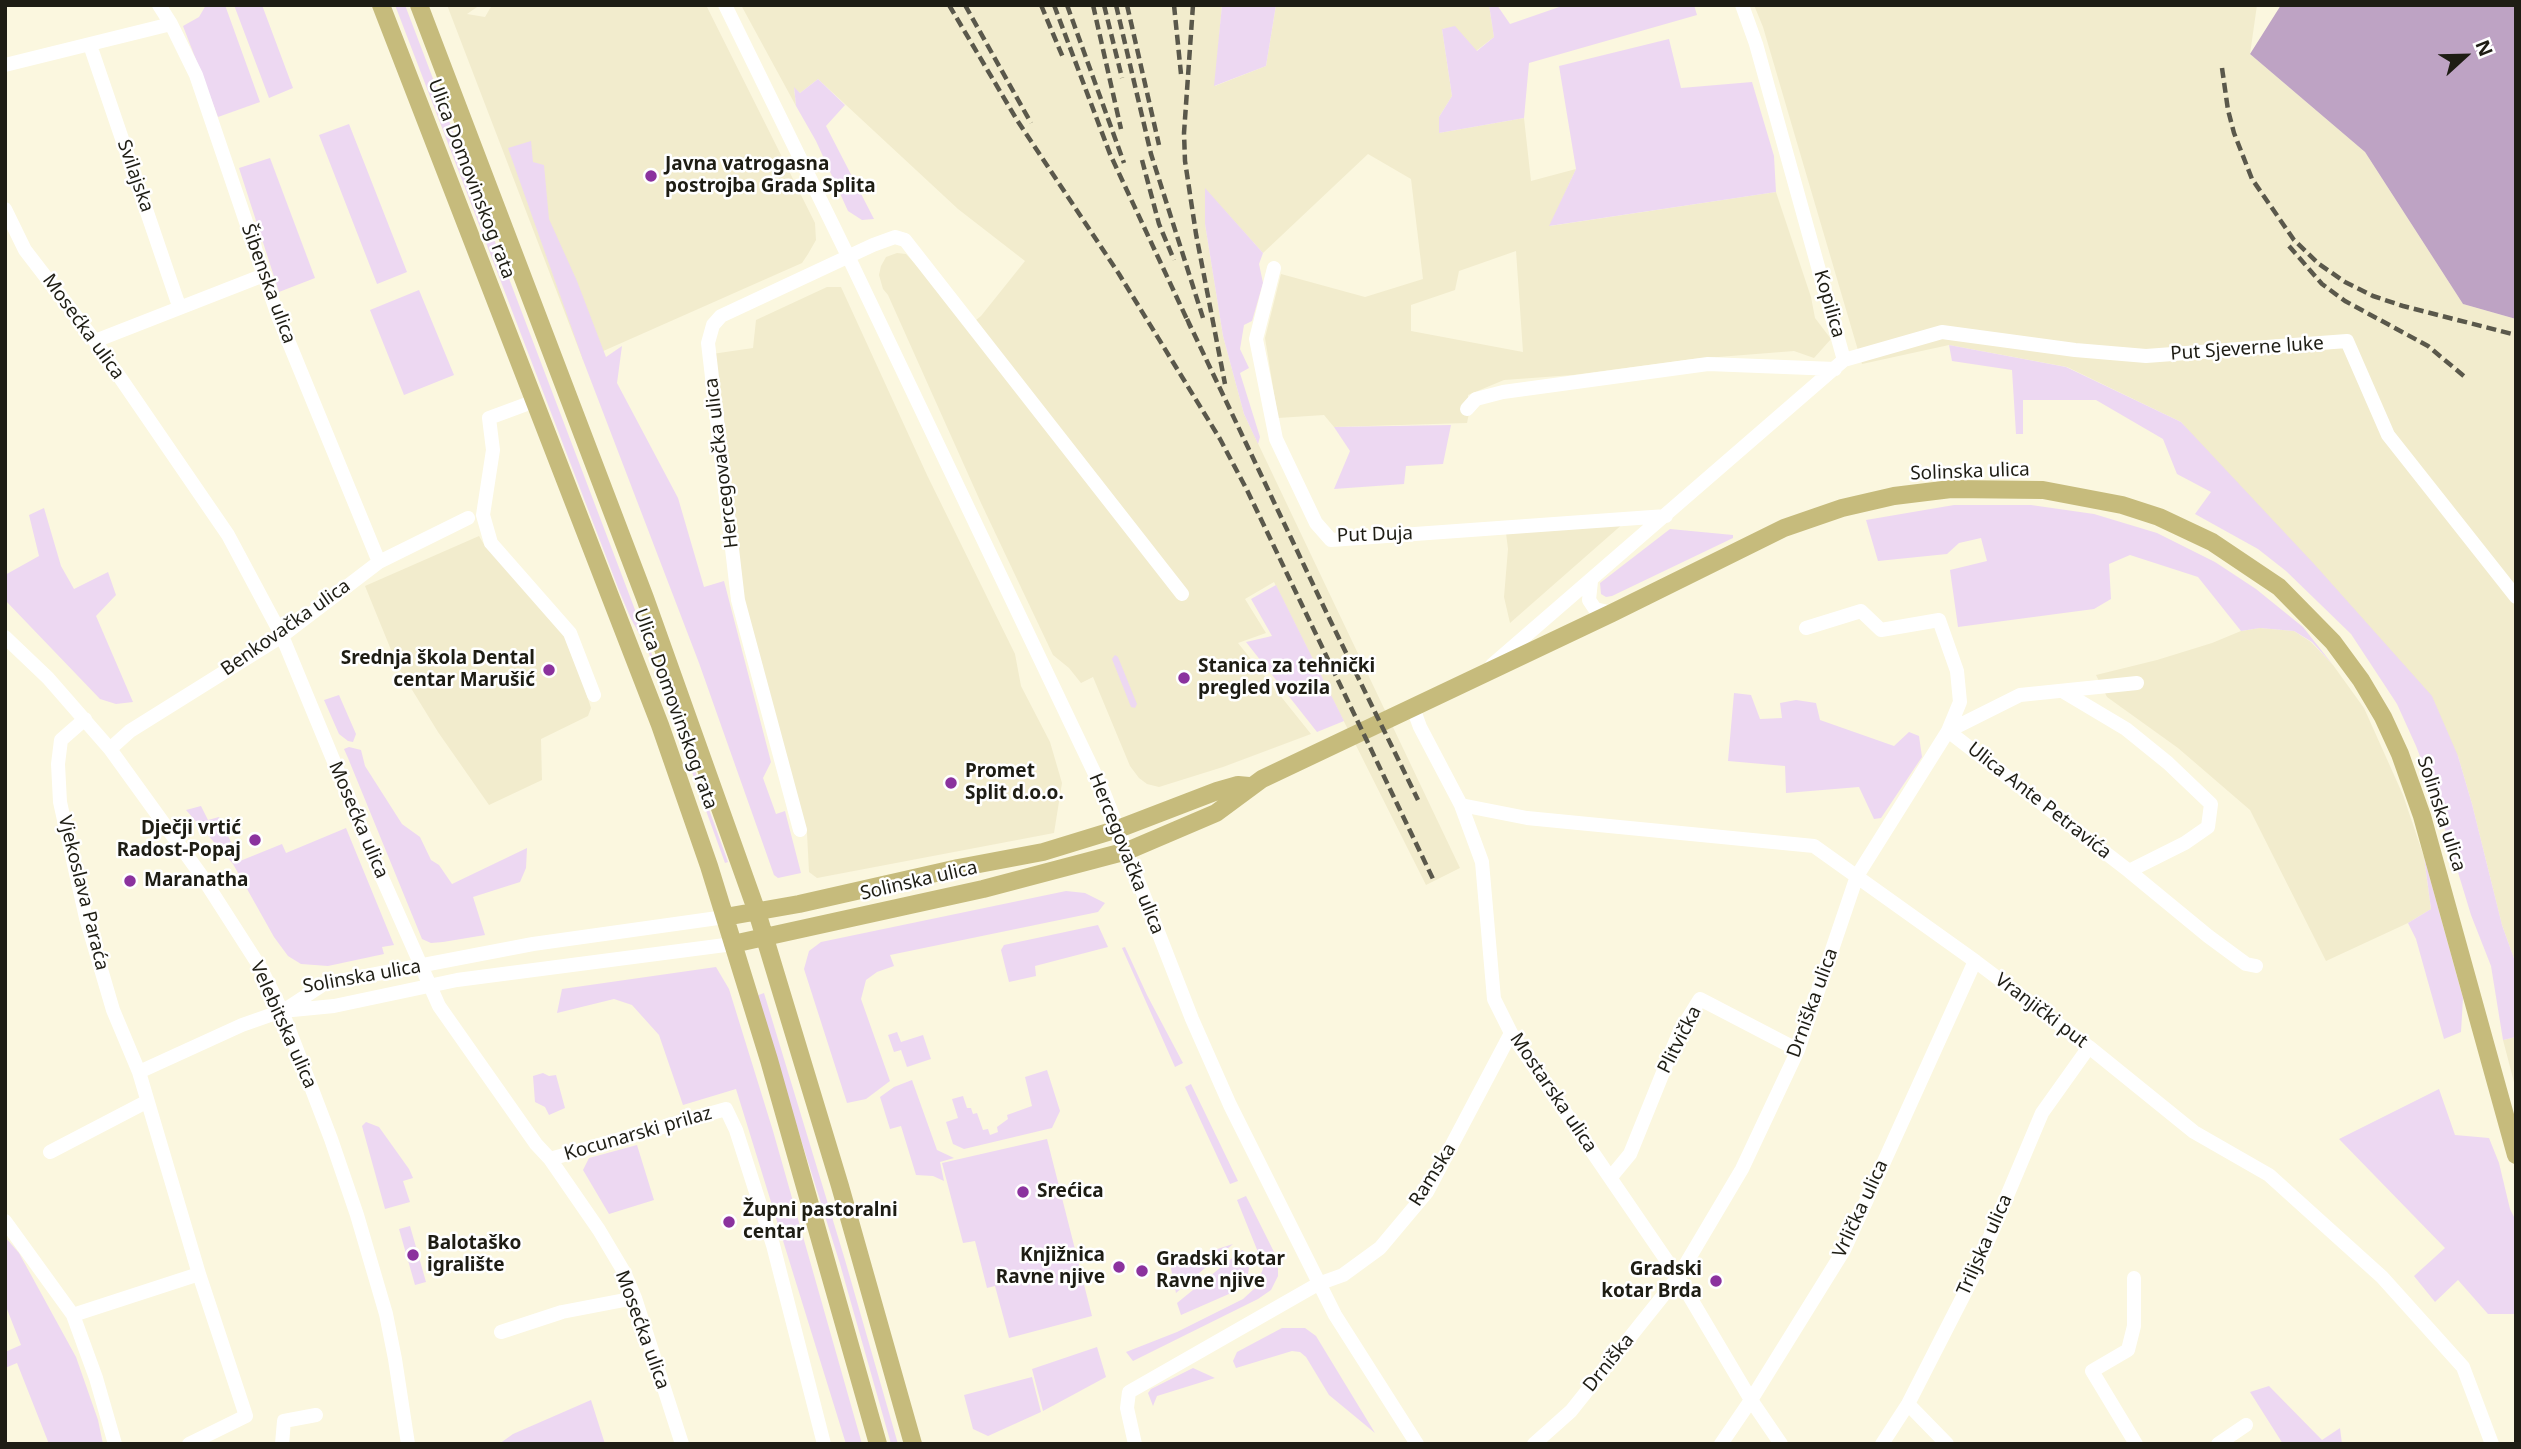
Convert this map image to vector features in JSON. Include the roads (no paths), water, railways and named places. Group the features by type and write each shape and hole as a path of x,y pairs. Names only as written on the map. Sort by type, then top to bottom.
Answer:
{"main road":[{"name":"Ulica Domovinskog rata","path":"381,5 660,725 733,944 878,1444"},
{"name":"Ulica Domovinskog rata","path":"419,5 645,598 757,912 833,1159 913,1444"},
{"name":"Solinska ulica","path":"733,944 983,889 1127,851 1216,813 1241,796 1249,786 1784,528 1855,505 1894,496 1951,489 2043,490 2122,505 2168,521 2221,548 2279,587 2305,611 2333,642 2361,680 2383,717 2400,754 2422,816 2516,1155"},
{"name":"Solinska ulica","path":"724,917 1043,852 1118,828 1217,791 1238,785 1249,786"}],"street":[{"name":"Šibenska ulica","path":"159,5 196,75 278,316 379,562"},
{"name":"Hercegovačka ulica","path":"725,5 1072,724 1118,828 1196,1029 1230,1105 1335,1315 1417,1444"},
{"name":"Kopilica","path":"1742,5 1756,44 1840,364"},
{"path":"5,65 171,24"},
{"name":"Svilajska","path":"90,45 179,306"},
{"name":"Mosećka ulica","path":"5,209 25,250 95,341 228,535 282,636 380,873 439,1006 536,1144 550,1159 624,1272 635,1298 682,1444"},
{"name":"Hercegovačka ulica","path":"800,830 738,600 708,352 708,336 720,316 848,256 895,237 905,240 1182,594"},
{"name":"Put Duja","path":"1274,268 1256,339 1276,439 1316,523 1331,540 1666,516"},
{"path":"95,341 264,275"},
{"name":"Put Sjeverne luke","path":"1840,364 1942,332 2075,350 2146,356 2347,341 2388,435 2516,597"},
{"path":"1467,409 1476,399 1503,392 1708,364 1840,364"},
{"path":"1479,676 1840,364"},
{"path":"535,401 489,418 493,450 483,515 491,542 570,633 594,695"},
{"name":"Benkovačka ulica","path":"110,749 130,731 282,636 379,562 468,519"},
{"path":"1591,581 1589,600 1595,609 1612,613"},
{"name":"Ulica Ante Petravića","path":"1806,628 1861,611 1881,630 1939,620 1957,670 1960,702 1948,731"},
{"name":"Velebitska ulica","path":"5,637 48,678 110,749 237,928 282,1011 345,1178 378,1287 395,1359 408,1444"},
{"name":"Ulica Ante Petravića","path":"1948,731 2020,695 2137,683"},
{"name":"Ulica Ante Petravića","path":"2064,692 2126,729 2211,804 2208,827 2185,844 2129,871"},
{"name":"Mostarska ulica","path":"1405,711 1420,727 1461,805 1482,862 1494,999 1511,1033 1678,1277 1751,1400 1781,1444"},
{"name":"Vjekoslava Paraća","path":"85,719 61,740 58,764 60,802 86,918 113,1010 139,1072 199,1275 246,1416 189,1444"},
{"name":"Ulica Ante Petravića","path":"1948,731 2129,871 2208,936 2246,964 2256,966"},
{"name":"Drniška ulica","path":"1678,1277 1742,1169 1798,1050 1857,876 1948,731"},
{"name":"Vranjički put","path":"1461,805 1527,818 1814,846 1975,961 2089,1047 2194,1132 2269,1175 2382,1277 2463,1367 2492,1444"},
{"name":"Solinska ulica","path":"282,1011 324,984 533,944 724,917"},
{"name":"Solinska ulica","path":"282,1011 334,1006 457,980 733,944"},
{"name":"Vrlička ulica","path":"1721,1444 1844,1250 1975,961"},
{"name":"Plitvička","path":"1611,1177 1630,1154 1679,1033 1700,999 1798,1050"},
{"path":"139,1072 242,1025 282,1011"},
{"name":"Ramska","path":"1135,1444 1127,1408 1129,1392 1318,1284 1343,1275 1380,1248 1427,1192 1511,1033"},
{"name":"Triljska ulica","path":"1882,1444 1908,1404 1972,1279 2042,1113 2089,1047"},
{"path":"50,1152 146,1102"},
{"name":"Kocunarski prilaz","path":"550,1159 726,1109 736,1130 773,1245 824,1444"},
{"path":"5,1221 73,1315 116,1444"},
{"path":"73,1315 199,1275"},
{"name":"Drniška","path":"1534,1444 1571,1411 1678,1277"},
{"path":"2134,1278 2134,1326 2128,1350 2092,1371 2136,1444"},
{"path":"500,1332 562,1312 635,1298"},
{"path":"1908,1404 1947,1444"},
{"path":"282,1444 285,1421 316,1415"},
{"path":"2218,1444 2246,1425"}],"railway":[{"path":"949,5 1017,120 1119,274 1220,439 1434,881"},
{"path":"965,5 1031,123"},
{"path":"1041,5 1064,60"},
{"path":"1054,5 1110,154 1191,328"},
{"path":"1067,5 1124,163"},
{"path":"1093,5 1121,129"},
{"path":"1104,5 1122,78"},
{"path":"1116,5 1151,154 1204,321"},
{"path":"1127,5 1159,145"},
{"path":"1174,5 1181,74"},
{"path":"1193,5 1184,133 1185,161 1225,384"},
{"path":"2222,68 2234,133 2252,179 2294,240 2319,264 2345,282 2373,296 2516,335"},
{"path":"1142,160 1159,224 1174,260"},
{"path":"2289,246 2322,284 2345,301 2428,346 2465,377"},
{"path":"1187,319 1418,800"}],"place":[{"name":"Javna vatrogasna postrojba Grada Splita","path":"651,176"},
{"name":"Srednja škola Dental centar Marušić","path":"549,670"},
{"name":"Stanica za tehnički pregled vozila","path":"1184,678"},
{"name":"Promet Split d.o.o.","path":"951,783"},
{"name":"Dječji vrtić Radost-Popaj","path":"255,840"},
{"name":"Maranatha","path":"130,881"},
{"name":"Srećica","path":"1023,1192"},
{"name":"Župni pastoralni centar","path":"729,1222"},
{"name":"Balotaško igralište","path":"413,1255"},
{"name":"Knjižnica Ravne njive","path":"1119,1267"},
{"name":"Gradski kotar Ravne njive","path":"1142,1271"},
{"name":"Gradski kotar Brda","path":"1716,1281"}]}
